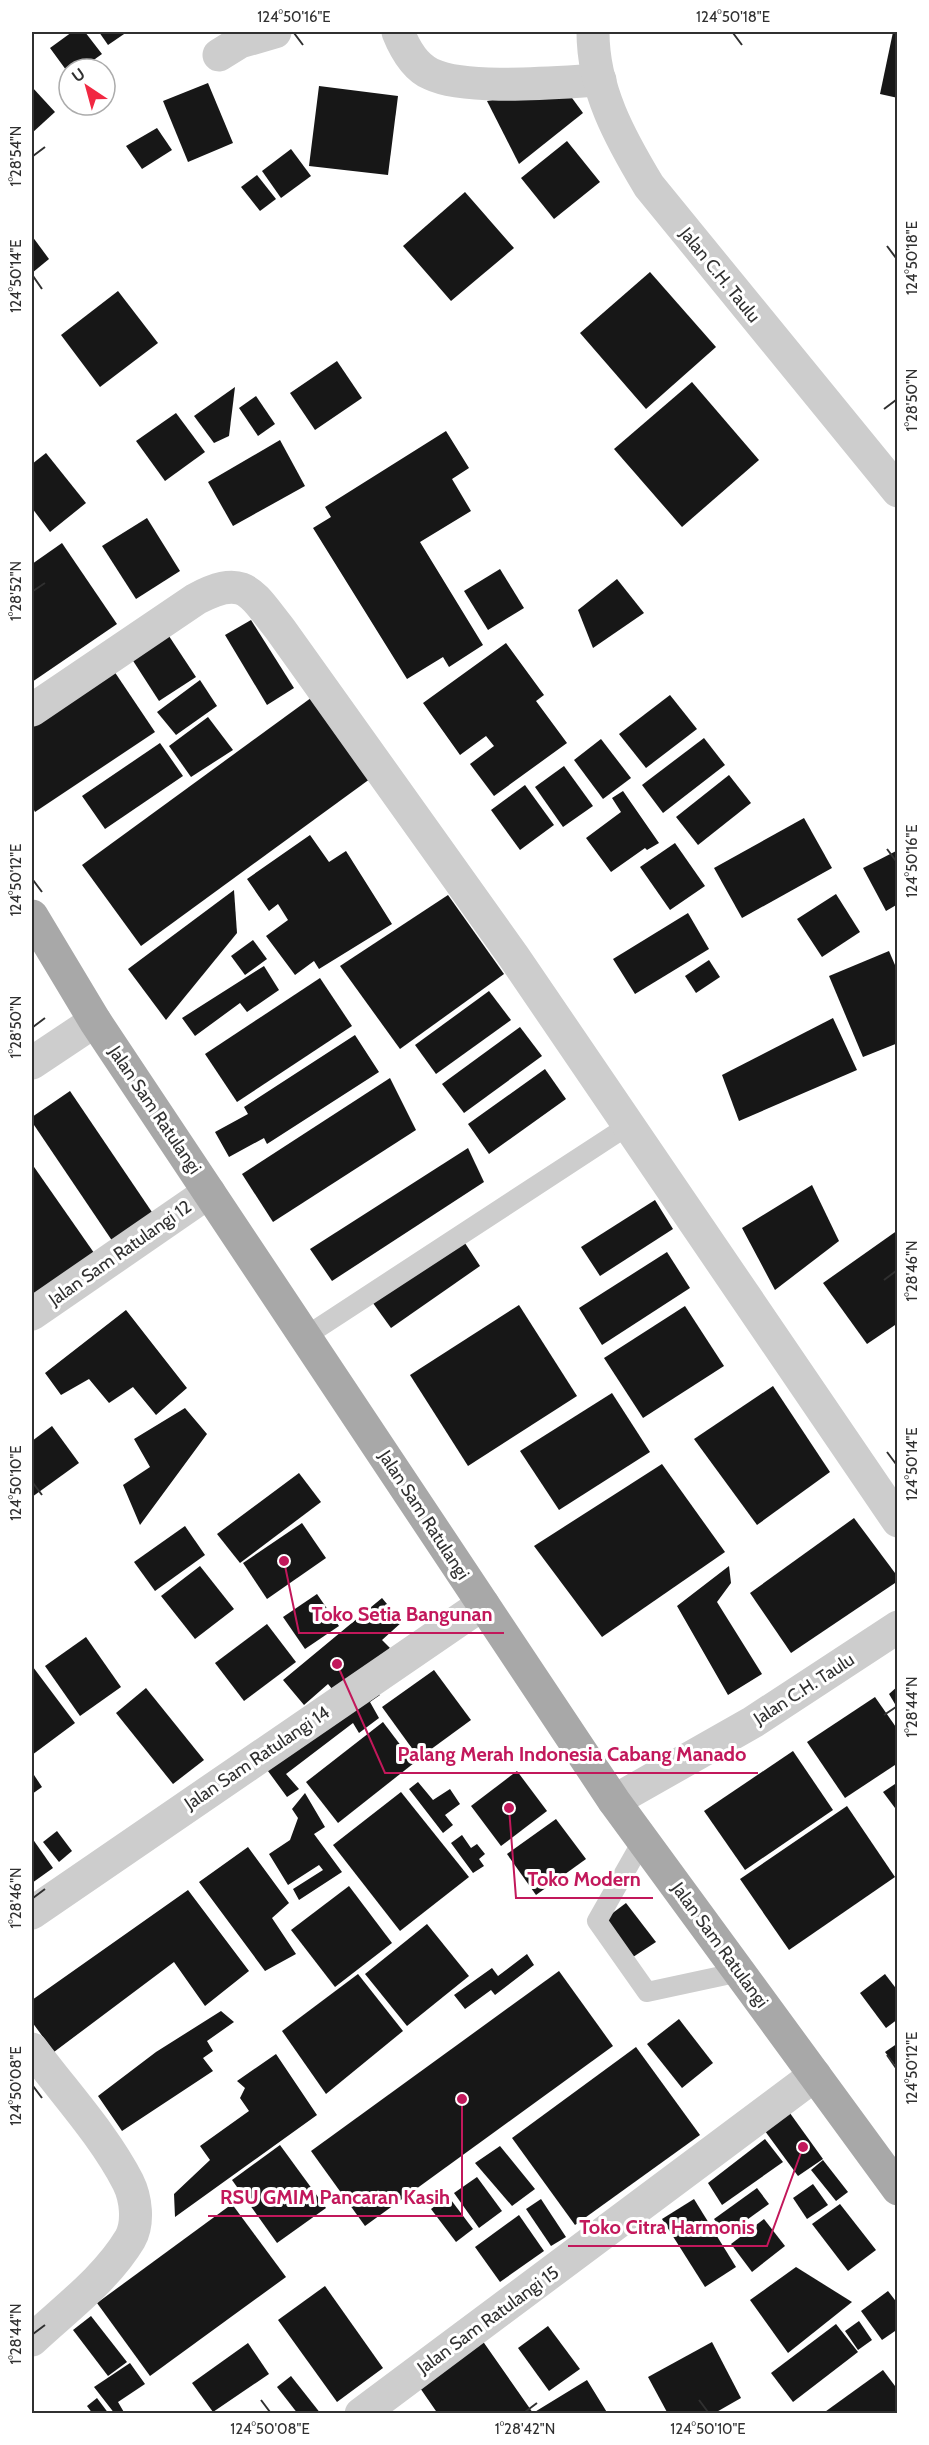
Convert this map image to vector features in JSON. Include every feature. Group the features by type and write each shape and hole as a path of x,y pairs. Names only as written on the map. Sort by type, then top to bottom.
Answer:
{"main road":[{"name":"Jalan Sam Ratulangi","path":"32,916 95,1021 615,1801 897,2189"}],"street":[{"path":"219,55 240,42 274,32"},
{"path":"398,32 412,57 420,66 430,74 444,78 462,82 518,83 600,80"},
{"name":"Jalan C.H. Taulu","path":"593,32 593,45 606,108 627,151 649,186 897,491"},
{"path":"32,710 196,599 216,590 235,586 251,594 280,629 500,938 897,1521"},
{"path":"32,1063 95,1021"},
{"name":"Jalan Sam Ratulangi 12","path":"32,1314 209,1192"},
{"name":"Jalan Sam Ratulangi 14","path":"32,1913 483,1604"},
{"name":"Jalan C.H. Taulu","path":"615,1801 753,1722 897,1628"},
{"path":"32,2049 102,2141 129,2183 135,2207 135,2222 131,2238 96,2281 32,2340"},
{"name":"Jalan Sam Ratulangi 15","path":"361,2414 816,2075"}],"lane":[{"path":"306,1336 629,1125"},
{"path":"643,1840 597,1921 647,1992 740,1972"}],"building":[{"path":"72,32 85,32 102,54 98,57 57,58 50,48"},
{"path":"99,32 127,32 108,45"},
{"path":"893,32 898,32 898,98 880,94"},
{"path":"208,83 233,143 188,162 163,101"},
{"path":"319,86 398,96 388,175 309,166"},
{"path":"32,87 55,112 32,133"},
{"path":"564,87 583,113 519,164 487,101"},
{"path":"157,128 172,150 142,169 126,146"},
{"path":"567,141 600,182 554,219 521,178"},
{"path":"291,149 311,176 281,198 262,171"},
{"path":"257,175 276,199 260,211 241,187"},
{"path":"465,192 514,248 451,301 403,246"},
{"path":"32,236 49,259 32,273"},
{"path":"650,272 716,347 646,409 580,333"},
{"path":"118,291 158,343 100,387 61,335"},
{"path":"337,361 362,398 315,430 290,393"},
{"path":"692,382 759,460 682,527 614,449"},
{"path":"235,387 229,436 214,443 194,416"},
{"path":"256,396 275,424 258,436 239,408"},
{"path":"176,413 205,452 165,481 136,441"},
{"path":"446,431 469,468 452,479 471,511 420,542 483,645 449,667 443,657 407,679 313,528 331,517 325,507"},
{"path":"280,440 305,486 233,526 208,482"},
{"path":"46,453 86,503 50,532 32,508 32,464"},
{"path":"147,518 180,571 136,599 102,546"},
{"path":"62,543 117,624 32,682 32,564"},
{"path":"500,569 524,608 488,630 464,591"},
{"path":"617,579 644,613 593,648 578,610"},
{"path":"251,620 294,688 267,705 225,635"},
{"path":"165,630 196,677 159,701 128,653"},
{"path":"506,643 544,695 536,701 567,743 494,796 470,764 494,746 486,736 460,755 423,703"},
{"path":"114,671 155,732 35,812 32,806 32,726"},
{"path":"200,680 217,706 176,735 157,712"},
{"path":"315,695 374,776 141,946 82,865"},
{"path":"670,695 697,729 646,768 619,734"},
{"path":"208,717 233,750 191,777 169,746"},
{"path":"704,738 725,765 663,813 642,785"},
{"path":"601,739 631,778 603,799 574,760"},
{"path":"160,743 183,776 105,829 82,796"},
{"path":"564,766 593,806 563,827 535,787"},
{"path":"729,775 751,803 698,845 676,817"},
{"path":"525,785 554,825 520,850 491,810"},
{"path":"623,791 659,843 647,850 645,848 611,872 586,838 621,812 612,798"},
{"path":"804,818 832,868 742,918 714,868"},
{"path":"310,835 329,862 346,851 392,924 319,969 314,961 295,975 266,936 288,920 278,904 269,911 247,879"},
{"path":"675,843 705,886 670,910 640,867"},
{"path":"898,850 898,904 886,911 863,868"},
{"path":"234,890 237,933 166,1020 128,969"},
{"path":"836,894 860,932 822,957 797,919"},
{"path":"448,895 504,974 400,1049 340,966"},
{"path":"688,913 709,949 635,994 613,959"},
{"path":"253,940 267,959 245,975 231,956"},
{"path":"889,951 898,972 898,1043 863,1057 829,976"},
{"path":"709,960 720,977 696,993 685,976"},
{"path":"264,966 279,990 247,1012 240,1003 195,1036 182,1018"},
{"path":"320,978 352,1026 237,1102 205,1054"},
{"path":"489,991 511,1020 436,1074 415,1045"},
{"path":"833,1018 857,1070 739,1121 722,1075"},
{"path":"520,1027 542,1056 464,1113 442,1084"},
{"path":"355,1035 379,1072 267,1144 264,1138 229,1157 215,1132 248,1114 244,1107"},
{"path":"545,1069 566,1099 489,1154 468,1124"},
{"path":"390,1078 416,1130 273,1222 242,1174"},
{"path":"70,1091 158,1221 117,1248 32,1122 32,1117"},
{"path":"468,1148 484,1182 332,1281 310,1249"},
{"path":"32,1164 99,1260 32,1308"},
{"path":"812,1185 839,1241 775,1290 742,1228"},
{"path":"655,1200 673,1229 600,1276 581,1247"},
{"path":"898,1230 898,1323 867,1344 823,1283"},
{"path":"461,1237 480,1266 391,1328 370,1299"},
{"path":"667,1252 690,1288 602,1345 579,1308"},
{"path":"519,1305 577,1396 468,1466 410,1375"},
{"path":"685,1306 724,1366 643,1418 604,1358"},
{"path":"126,1310 187,1388 156,1415 133,1387 109,1403 89,1379 61,1395 45,1373"},
{"path":"773,1386 830,1472 757,1525 694,1439"},
{"path":"612,1393 650,1452 559,1510 520,1451"},
{"path":"185,1408 207,1434 140,1525 123,1485 150,1467 134,1439"},
{"path":"52,1426 79,1463 32,1497 32,1441"},
{"path":"662,1464 725,1552 602,1637 534,1546"},
{"path":"299,1473 321,1502 240,1563 217,1534"},
{"path":"854,1518 898,1577 898,1581 791,1653 750,1593"},
{"path":"302,1523 326,1558 267,1599 243,1563"},
{"path":"185,1526 205,1555 155,1591 134,1562"},
{"path":"200,1566 234,1609 195,1639 161,1596"},
{"path":"729,1566 731,1583 717,1602 762,1674 728,1695 677,1606"},
{"path":"317,1594 339,1626 305,1649 283,1617"},
{"path":"382,1598 402,1622 382,1640 390,1648 337,1695 328,1684 304,1705 283,1680"},
{"path":"267,1624 296,1662 244,1701 215,1663"},
{"path":"86,1637 121,1687 80,1716 45,1666"},
{"path":"32,1668 75,1723 32,1755"},
{"path":"434,1670 471,1720 419,1758 382,1707"},
{"path":"371,1685 380,1695 370,1702 379,1718 359,1733 353,1723 286,1774 299,1789 287,1797 265,1767"},
{"path":"898,1686 898,1709 889,1694"},
{"path":"146,1688 204,1760 173,1784 116,1713"},
{"path":"875,1697 898,1730 898,1763 845,1798 807,1742"},
{"path":"383,1722 414,1763 338,1823 306,1782"},
{"path":"793,1751 833,1810 745,1870 704,1811"},
{"path":"517,1771 547,1811 501,1846 471,1806"},
{"path":"32,1772 42,1787 32,1794"},
{"path":"418,1782 433,1800 450,1789 460,1804 445,1815 453,1825 443,1833 409,1789"},
{"path":"898,1782 898,1812 883,1792"},
{"path":"401,1792 469,1877 400,1931 333,1845"},
{"path":"305,1793 325,1827 314,1834 342,1872 299,1900 293,1889 323,1870 319,1865 288,1885 269,1854 290,1840 298,1818 292,1809"},
{"path":"847,1806 895,1877 789,1950 740,1879"},
{"path":"556,1819 586,1859 536,1895 507,1854"},
{"path":"57,1831 72,1851 59,1862 43,1842"},
{"path":"462,1835 471,1848 477,1844 485,1854 479,1859 484,1866 473,1873 451,1843"},
{"path":"32,1838 53,1868 32,1883"},
{"path":"248,1847 289,1903 272,1918 296,1954 265,1971 199,1882"},
{"path":"349,1886 392,1943 335,1987 291,1930"},
{"path":"188,1890 249,1971 205,2006 174,1962 54,2052 32,2022 32,2000"},
{"path":"626,1903 656,1942 633,1957 606,1918"},
{"path":"427,1924 469,1976 407,2026 365,1974"},
{"path":"527,1954 534,1965 495,1995 491,1990 465,2009 454,1995 492,1968 498,1976"},
{"path":"559,1971 613,2046 365,2226 311,2151"},
{"path":"358,1974 403,2031 326,2094 282,2031"},
{"path":"885,1974 898,1991 898,2019 886,2028 860,1993"},
{"path":"221,2011 234,2022 207,2041 213,2051 203,2058 213,2071 122,2131 98,2096 156,2052"},
{"path":"679,2019 713,2063 682,2088 647,2044"},
{"path":"898,2043 898,2069 885,2052"},
{"path":"636,2047 700,2135 575,2225 512,2138"},
{"path":"276,2054 317,2115 175,2217 174,2194 210,2160 200,2146 249,2111 240,2098 245,2088 237,2081"},
{"path":"787,2109 823,2159 798,2176 762,2127"},
{"path":"765,2139 783,2162 722,2205 708,2183"},
{"path":"280,2145 326,2208 277,2243 232,2180"},
{"path":"500,2146 535,2189 512,2206 475,2163"},
{"path":"823,2160 848,2192 836,2201 811,2170"},
{"path":"477,2177 502,2211 479,2228 454,2193"},
{"path":"813,2184 828,2205 807,2219 793,2198"},
{"path":"757,2188 769,2204 726,2235 714,2219"},
{"path":"448,2196 473,2229 456,2242 431,2209"},
{"path":"541,2199 566,2237 551,2246 526,2209"},
{"path":"694,2199 736,2267 705,2287 662,2219"},
{"path":"232,2204 286,2277 150,2376 97,2303"},
{"path":"840,2204 876,2250 848,2271 812,2224"},
{"path":"519,2215 544,2251 500,2282 475,2247"},
{"path":"764,2219 785,2246 752,2272 731,2244"},
{"path":"796,2267 852,2302 788,2353 750,2300"},
{"path":"325,2286 383,2368 337,2402 278,2320"},
{"path":"888,2291 898,2304 898,2329 882,2340 861,2311"},
{"path":"91,2316 127,2362 108,2376 73,2330"},
{"path":"859,2321 872,2340 858,2350 845,2331"},
{"path":"836,2324 858,2352 793,2402 771,2373"},
{"path":"548,2326 580,2369 549,2391 518,2348"},
{"path":"482,2340 533,2413 587,2380 608,2414 438,2414 418,2385"},
{"path":"712,2342 741,2398 713,2414 668,2414 648,2377"},
{"path":"248,2343 269,2374 213,2412 192,2383"},
{"path":"130,2363 145,2384 118,2402 125,2414 115,2414 94,2387"},
{"path":"883,2370 898,2390 898,2414 822,2414"},
{"path":"291,2376 321,2414 298,2414 277,2387"},
{"path":"97,2398 109,2414 93,2414 87,2406"}],"place":[{"name":"Toko Setia Bangunan","path":"284,1561"},
{"name":"Palang Merah Indonesia Cabang Manado","path":"337,1664"},
{"name":"Toko Modern","path":"509,1808"},
{"name":"RSU GMIM Pancaran Kasih","path":"462,2099"},
{"name":"Toko Citra Harmonis","path":"803,2147"}]}
